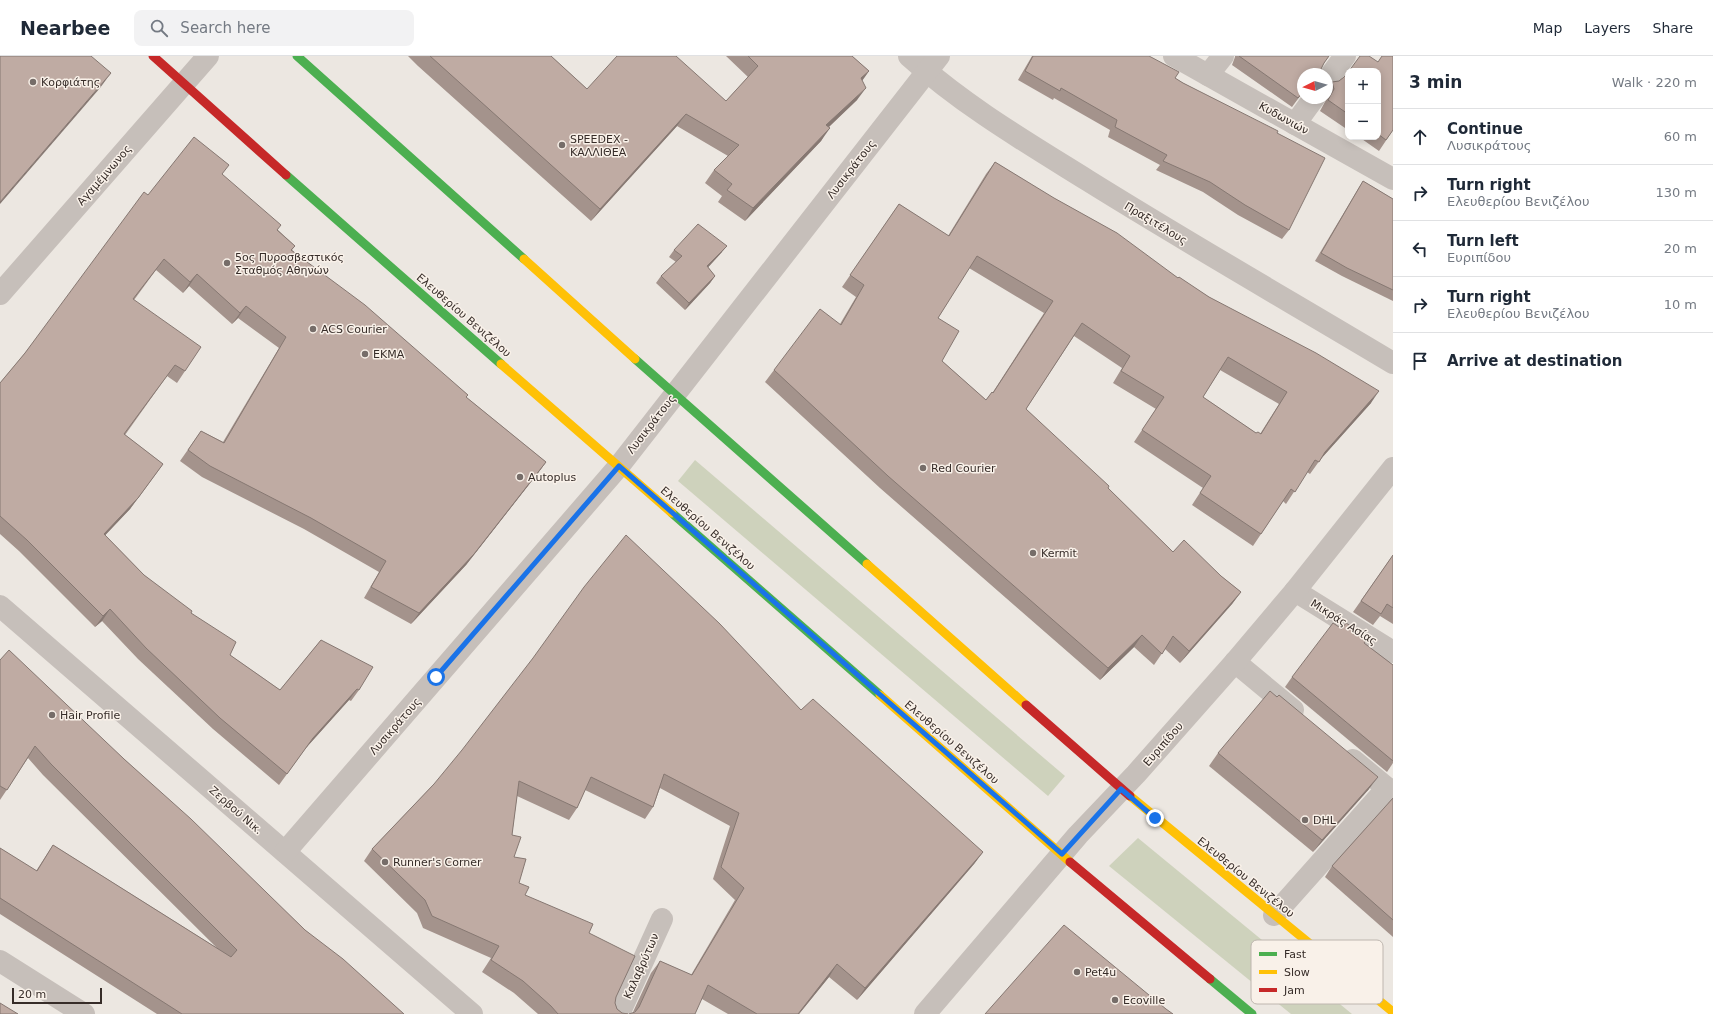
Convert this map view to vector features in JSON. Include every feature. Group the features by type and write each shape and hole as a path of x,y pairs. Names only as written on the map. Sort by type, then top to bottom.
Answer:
{"main road":[{"name":"Ελευθερίου Βενιζέλου","path":"153,56 331,215 1086,876 1252,1014"},
{"name":"Ελευθερίου Βενιζέλου","path":"297,56 674,394 1121,789 1305,940"},
{"name":"Ελευθερίου Βενιζέλου","path":"1383,1004 1393,1012"}],"street":[{"name":"Αγαμέμνωνος","path":"0,294 208,56"},
{"name":"Πραξιτέλους","path":"909,56 933,64 990,120 1144,216 1393,362"},
{"name":"Κυδωνιών","path":"1174,56 1393,180"},
{"path":"1208,75 1223,56"},
{"path":"1333,72 1345,56"},
{"name":"Λυσικράτους","path":"286,852 619,466 933,64"},
{"path":"1295,124 1310,104"},
{"name":"Ευριπίδου","path":"925,1014 1062,854 1235,662 1296,591 1393,468"},
{"name":"Μικράς Ασίας","path":"1296,591 1393,652"},
{"name":"Ζερβού Νικ.","path":"0,606 472,1014"},
{"path":"1235,662 1308,722"},
{"path":"1274,915 1390,790 1338,748"},
{"name":"Καλαβρύτων","path":"619,1014 662,919"},
{"path":"0,962 84,1014"}],"green space":[{"path":"695,460 1065,776 1048,796 678,481"},
{"path":"1138,838 1262,940 1251,940 1251,981 1109,866"},
{"path":"1279,1004 1340,1004 1352,1014 1291,1014"}],"building":[{"path":"0,56 91,56 111,73 0,202"},
{"path":"430,56 551,56 587,89 617,56 676,56 726,101 758,66 748,56 852,56 869,71 861,78 866,88 826,125 830,128 753,208 727,190 732,184 714,170 739,145 686,114 600,209"},
{"path":"1033,56 1149,56 1179,72 1175,78 1183,83 1278,131 1277,133 1325,158 1289,230 1245,205 1210,182 1163,161 1167,155 1115,127 1117,120 1061,88 1060,91 1025,71"},
{"path":"1239,56 1329,56 1322,68 1297,68 1297,97"},
{"path":"1360,56 1369,56 1378,62 1382,56 1393,56 1393,130 1386,140 1381,136 1381,68 1351,68"},
{"path":"1345,76 1345,112 1333,104 1333,82 1339,81"},
{"path":"194,137 229,165 222,174 281,225 277,230 295,246 291,250 365,305 468,395 466,397 546,462 474,554 419,613 371,587 386,561 311,518 210,466 188,450 201,431 224,443 286,337 246,306 240,313 197,274 190,282 164,259 133,299 201,347 185,371 175,365 124,434 163,464 138,498 104,534 144,575 192,611 191,613 236,642 230,655 280,690 321,640 373,667 359,690 357,689 313,738 287,774 220,718 146,648 110,609 103,616 27,540 0,516 0,383 25,353 144,192 148,195"},
{"path":"995,162 1054,198 1117,233 1178,278 1179,277 1209,297 1316,353 1379,391 1325,452 1319,462 1315,460 1295,492 1291,489 1261,534 1200,493 1211,476 1142,430 1164,397 1121,371 1130,356 1082,323 1026,409 1109,486 1108,488 1173,552 1184,540 1221,576 1241,592 1189,651 1173,636 1162,654 1142,635 1108,668 888,476 774,370 820,309 841,325 864,285 850,275 899,204 949,236","holes":["977,256 1053,301 993,393 992,392 986,400 942,361 959,331 938,318","1228,357 1287,392 1261,434 1258,432 1256,433 1203,397"]},
{"path":"1363,181 1393,199 1393,290 1347,268 1321,253"},
{"path":"698,224 727,246 707,266 715,276 689,303 661,276 682,256 674,250"},
{"path":"626,535 720,624 801,710 813,699 983,852 865,988 837,964 798,1014 757,1014 708,985 695,1014 629,1014 635,1012 639,1007 660,961 692,975 744,888 721,867 739,813 664,774 653,807 591,777 577,808 519,781 512,835 521,837 514,857 526,859 519,883 529,887 525,895 593,924 589,933 635,956 616,997 615,1003 617,1009 622,1013 628,1014 558,1014 523,981 491,960 499,946 432,916 425,900 372,849 434,784 462,750 533,658 584,587"},
{"path":"1393,555 1393,608 1387,604 1381,614 1361,601"},
{"path":"1333,623 1342,629 1346,623 1368,637 1364,643 1393,665 1393,761 1292,677"},
{"path":"9,650 124,759 191,819 305,930 343,959 404,1014 182,1014 0,898 0,848 37,871 53,845 231,957 237,950 51,764 35,746 7,790 0,786 0,660"},
{"path":"1270,691 1277,697 1279,695 1378,777 1322,840 1218,753"},
{"path":"1393,798 1393,920 1332,866"},
{"path":"1064,925 1166,1009 1173,1014 985,1014"},
{"path":"0,1003 18,1014 0,1014"}],"traffic: fast":[{"path":"297,56 524,259"},
{"path":"286,175 501,364"},
{"path":"635,359 867,564"},
{"path":"672,513 880,695"},
{"path":"1210,979 1252,1014"}],"traffic: slow":[{"path":"524,259 635,359"},
{"path":"501,364 672,513"},
{"path":"867,564 1026,705"},
{"path":"880,695 1070,862"},
{"path":"1130,796 1305,940"},
{"path":"1383,1004 1393,1012"}],"traffic: jam":[{"path":"153,56 286,175"},
{"path":"1026,705 1130,796"},
{"path":"1070,862 1210,979"}],"place":[{"name":"Κορφιάτης","path":"33,82"},
{"name":"SPEEDEX - ΚΑΛΛΙΘΕΑ","path":"562,145"},
{"name":"5ος Πυροσβεστικός Σταθμός Αθηνών","path":"227,263"},
{"name":"ACS Courier","path":"313,329"},
{"name":"ΕΚΜΑ","path":"365,354"},
{"name":"Red Courier","path":"923,468"},
{"name":"Autoplus","path":"520,477"},
{"name":"Kermit","path":"1033,553"},
{"name":"Hair Profile","path":"52,715"},
{"name":"DHL","path":"1305,820"},
{"name":"Runner's Corner","path":"385,862"},
{"name":"Pet4u","path":"1077,972"},
{"name":"Ecoville","path":"1115,1000"}],"route":[{"path":"436,677 619,466 1062,854 1121,789 1155,818"}]}
